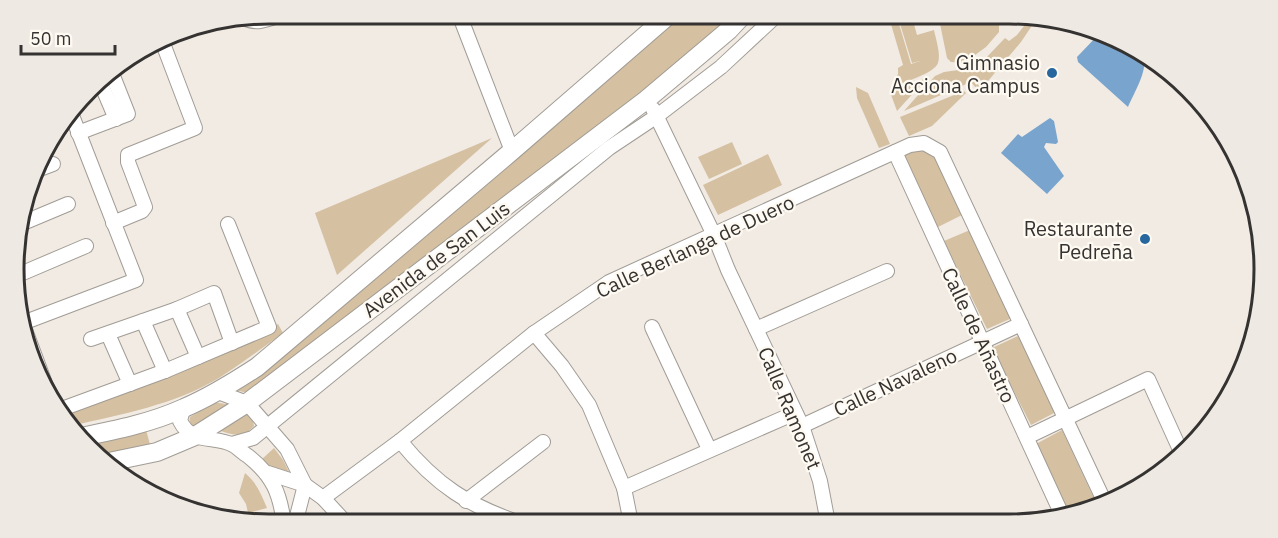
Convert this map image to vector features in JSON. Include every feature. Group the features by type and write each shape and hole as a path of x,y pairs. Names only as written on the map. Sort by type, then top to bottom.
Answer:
{"street":[{"path":"463,24 512,151"},
{"name":"Avenida de San Luis","path":"90,436 150,421 183,409 218,392 257,367 658,24"},
{"name":"Avenida de San Luis","path":"117,460 157,452 195,436 246,403 646,100 735,24"},
{"name":"Avenida de San Luis","path":"232,444 253,438 609,148 657,116 721,67 767,24"},
{"path":"113,223 142,211 145,207 128,162 128,155 195,128 164,48"},
{"path":"78,133 128,114 114,79"},
{"path":"103,89 116,119"},
{"name":"Calle Ramonet","path":"646,100 657,116 714,235 802,426 820,481 826,514"},
{"path":"29,316 136,280 74,121"},
{"name":"Calle Berlanga de Duero","path":"324,498 400,441 534,333 609,282 910,145 924,143 940,152 1021,324"},
{"name":"Calle de Añastro","path":"896,152 1059,509"},
{"path":"47,166 53,164"},
{"path":"29,220 68,204"},
{"path":"67,407 165,371 269,327 228,224"},
{"path":"24,272 86,246"},
{"name":"Calle Ramonet","path":"756,329 886,271"},
{"path":"91,339 214,294 232,343"},
{"path":"177,309 198,357"},
{"path":"143,321 165,371"},
{"path":"1021,324 1102,496"},
{"name":"Calle Navaleno","path":"802,426 1021,324"},
{"path":"652,327 709,449"},
{"path":"534,333 562,366 588,405 624,488 630,514"},
{"path":"108,334 130,384"},
{"path":"1026,438 1148,378 1178,446"},
{"path":"218,392 246,403 287,449 305,485 298,514"},
{"path":"183,409 180,421 184,429 195,436 232,444 268,473 305,485 324,498 338,514"},
{"path":"624,488 795,413"},
{"path":"400,441 420,465 439,482 466,501 498,514"},
{"path":"466,501 543,442"},
{"path":"268,473 281,500 283,514"}],"shaded area":[{"path":"665,24 723,24 667,73 248,393 235,390"},
{"path":"891,24 899,24 911,64 920,61 912,63 900,24 914,24 917,35 934,30 939,55 936,67 892,87 898,74 898,68 903,65"},
{"path":"940,24 999,24 999,32 986,47 964,63 951,62 947,58"},
{"path":"1025,25 1032,25 988,81 976,88 971,82 904,111 935,76 944,72 966,69 985,59 1005,38 1009,41"},
{"path":"927,78 897,111 890,92"},
{"path":"856,87 868,93 890,144 879,148 857,98"},
{"path":"964,91 966,93 932,126 909,136 900,117"},
{"path":"492,138 337,275 315,213"},
{"path":"732,142 742,164 709,179 698,157"},
{"path":"923,146 936,155 962,215 936,228 902,155"},
{"path":"768,154 782,185 718,215 703,185"},
{"path":"970,230 1012,318 987,329 944,241"},
{"path":"278,324 283,333 219,378 166,402 80,424 70,411 186,367"},
{"path":"1018,336 1056,412 1031,425 992,348"},
{"path":"214,402 231,405 196,427 189,424 190,417"},
{"path":"245,412 253,421 254,426 246,433 237,435 218,430"},
{"path":"146,430 151,448 111,456 97,443"},
{"path":"1062,430 1094,499 1065,507 1036,444"},
{"path":"274,448 291,476 272,471 260,461"},
{"path":"245,473 256,485 267,508 248,513 246,504 239,493"}],"water":[{"path":"1094,39 1144,64 1142,76 1128,107 1078,62 1077,57"},
{"path":"1050,118 1054,121 1058,142 1056,144 1046,143 1044,147 1064,176 1047,194 1001,153 1018,134 1022,137"}],"place":[{"name":"Gimnasio Acciona Campus","path":"1052,73"},
{"name":"Restaurante Pedreña","path":"1145,239"}]}
